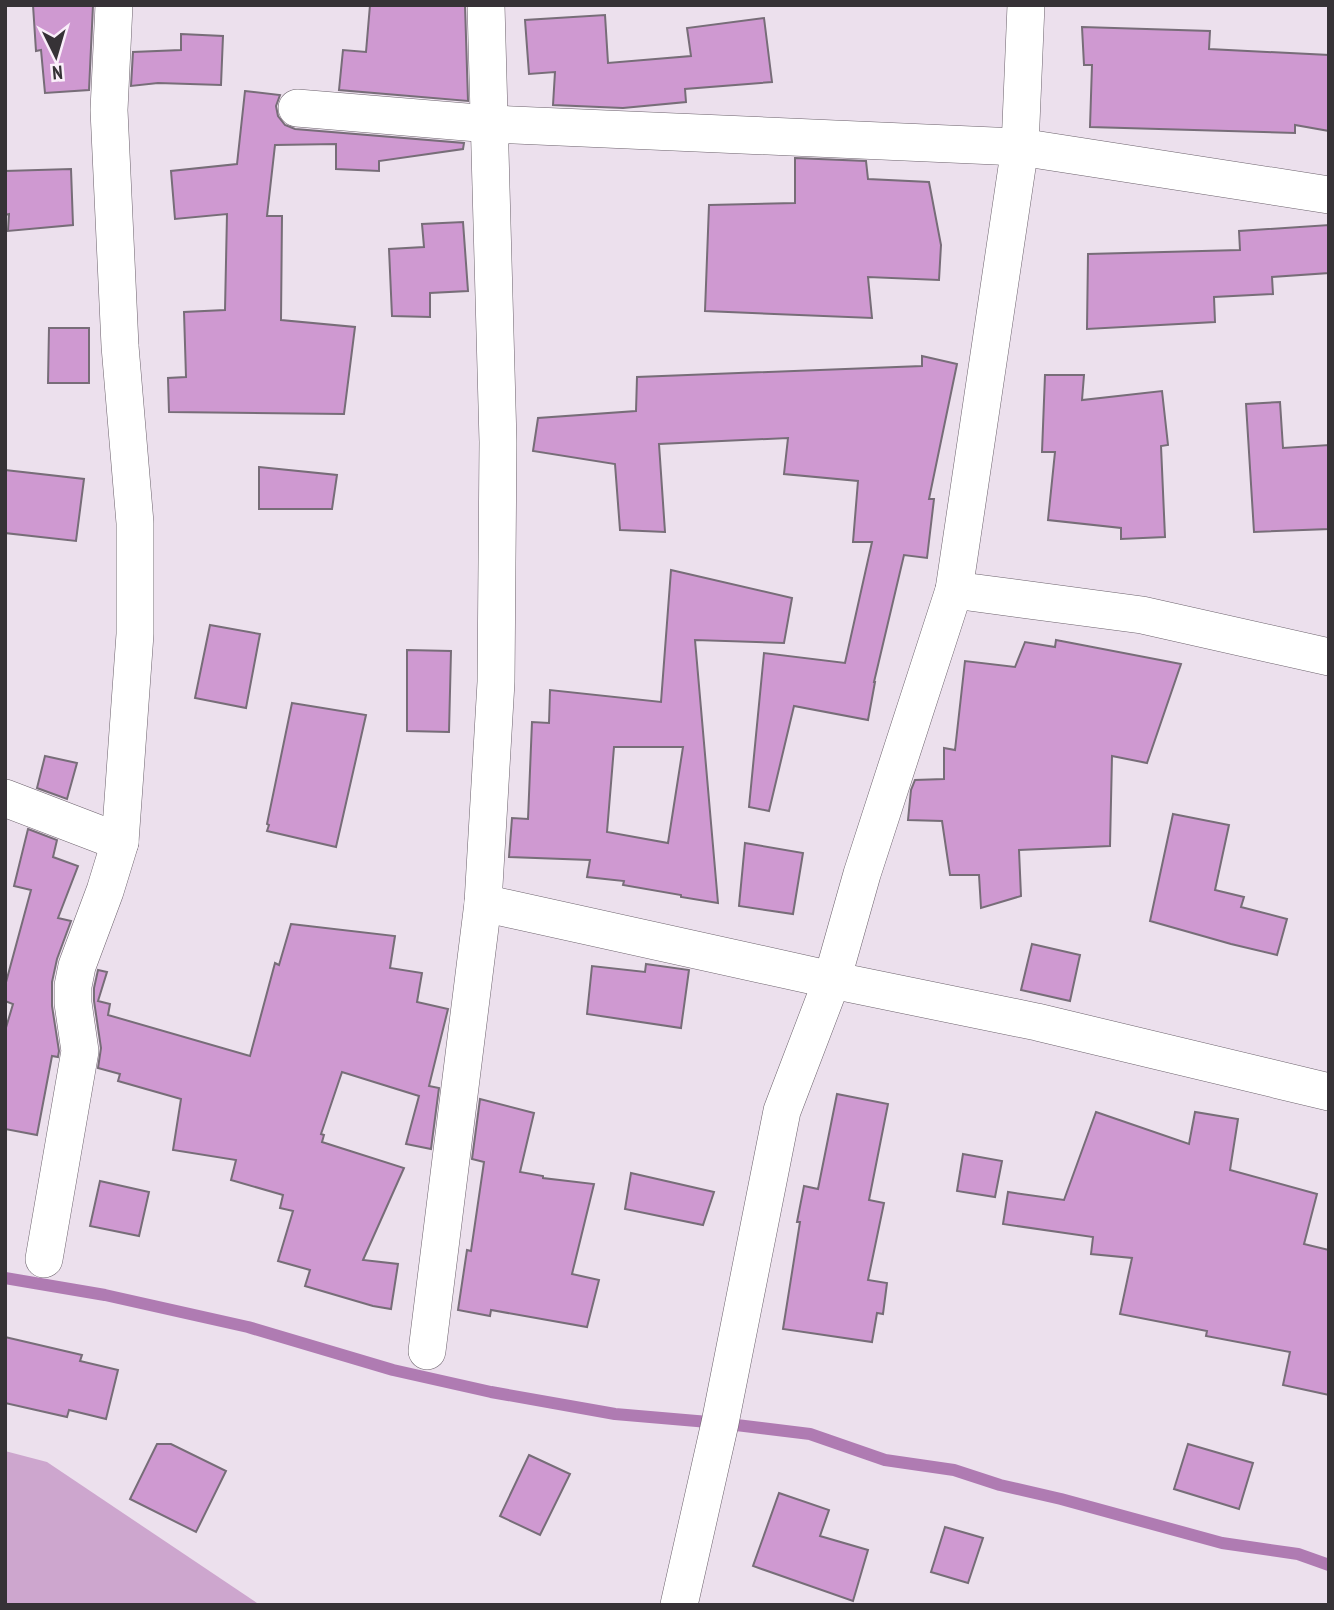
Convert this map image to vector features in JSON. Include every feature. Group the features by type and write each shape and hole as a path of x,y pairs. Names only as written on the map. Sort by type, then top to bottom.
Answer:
{"street":[{"path":"44,1259 80,1051 73,986 77,966 106,891 120,842 135,634 135,537 120,346 110,124 114,5"},
{"path":"427,1351 483,903 496,668 498,442 486,5"},
{"path":"679,1605 720,1423 782,1111 832,980 954,590 1020,148 1027,5"},
{"path":"297,108 490,124 1020,148 1329,195"},
{"path":"954,590 1142,615 1329,657"},
{"path":"5,798 120,842"},
{"path":"483,903 1051,1026 1329,1092"}],"shaded area":[{"path":"5,1451 47,1462 260,1605 5,1605"}],"building":[{"path":"33,5 93,5 89,90 45,93 41,50 36,51"},
{"path":"370,5 465,5 468,101 339,90 343,50 366,52"},
{"path":"605,15 608,63 691,56 687,28 764,18 772,82 685,89 686,102 623,108 553,105 555,72 529,74 525,20"},
{"path":"1082,27 1210,31 1209,49 1329,55 1329,131 1295,125 1295,133 1090,127 1092,65 1084,65"},
{"path":"181,34 223,36 221,85 158,83 131,86 133,52 181,50"},
{"path":"245,91 280,95 276,106 278,116 285,125 295,129 464,143 463,149 379,161 379,171 336,169 336,144 275,145 267,216 282,216 281,320 355,327 344,414 169,412 168,378 186,377 184,312 225,310 227,214 175,219 171,171 237,164"},
{"path":"795,158 866,161 868,179 929,182 941,245 939,280 868,277 872,318 705,311 709,205 795,203"},
{"path":"71,169 73,225 8,231 9,214 5,215 5,171"},
{"path":"463,222 468,291 430,293 430,317 392,316 389,249 424,247 422,224"},
{"path":"1329,225 1329,273 1272,277 1273,294 1214,297 1215,322 1087,329 1088,254 1240,250 1239,231"},
{"path":"49,328 89,328 89,383 48,383"},
{"path":"922,356 957,364 929,499 934,499 927,558 904,555 874,682 868,720 794,706 769,811 749,807 764,653 845,663 872,542 853,542 858,481 784,474 788,438 659,444 665,532 620,530 615,464 533,451 538,418 636,411 637,377 922,366"},
{"path":"1045,375 1084,375 1082,400 1162,391 1168,445 1161,446 1165,537 1121,539 1121,528 1048,520 1055,452 1042,452"},
{"path":"1280,402 1283,448 1329,445 1329,529 1254,532 1246,404"},
{"path":"259,467 337,475 332,509 259,509"},
{"path":"5,470 84,479 76,541 5,533"},
{"path":"671,570 792,598 784,643 695,640 718,903 623,885 624,881 587,877 590,860 509,857 512,818 528,819 532,722 549,723 550,690 661,702","holes":["614,747 683,747 668,843 607,832"]},
{"path":"210,625 260,634 246,708 195,698"},
{"path":"1056,640 1181,664 1147,763 1112,756 1110,846 1019,850 1021,896 981,908 979,875 950,875 942,821 908,820 911,790 915,780 944,779 944,748 955,750 965,661 1015,667 1025,642 1055,647"},
{"path":"407,650 451,651 449,732 407,731"},
{"path":"292,703 366,715 336,847 267,831"},
{"path":"45,756 77,763 67,799 37,788"},
{"path":"1173,814 1229,825 1215,890 1244,897 1241,907 1287,919 1277,955 1150,921"},
{"path":"28,829 57,840 53,857 78,866 58,918 71,921 52,982 52,1006 59,1051 58,1057 52,1056 37,1135 5,1129 5,1031 13,1004 5,1001 5,986 31,890 14,886"},
{"path":"745,843 803,853 793,914 739,906"},
{"path":"291,924 395,936 390,968 422,973 417,1002 448,1009 429,1086 439,1088 431,1149 406,1144 419,1096 342,1072 321,1134 324,1135 322,1142 404,1168 363,1260 398,1264 391,1309 305,1286 310,1270 278,1261 293,1211 280,1208 283,1195 231,1180 236,1160 173,1150 181,1099 118,1081 120,1074 98,1068 101,1048 94,988 98,970 107,972 98,1001 110,1004 108,1015 250,1056 275,963 279,965"},
{"path":"1032,944 1080,955 1070,1001 1021,990"},
{"path":"646,964 689,970 681,1028 587,1014 592,966 645,972"},
{"path":"837,1094 888,1104 869,1200 884,1203 868,1280 887,1283 883,1314 877,1313 872,1342 783,1329 804,1186 818,1189"},
{"path":"480,1099 534,1113 520,1172 543,1178 594,1184 572,1274 599,1280 587,1327 491,1310 490,1316 458,1310 467,1250 471,1251 484,1162 472,1159"},
{"path":"1096,1112 1189,1144 1195,1112 1238,1119 1230,1170 1317,1194 1304,1244 1329,1250 1329,1395 1283,1385 1290,1352 1206,1336 1207,1331 1120,1314 1132,1258 1091,1254 1093,1237 1003,1224 1008,1192 1064,1200"},
{"path":"963,1154 1002,1161 995,1197 957,1191"},
{"path":"631,1173 714,1192 703,1225 625,1209"},
{"path":"100,1181 149,1192 139,1236 90,1226"},
{"path":"5,1337 82,1355 80,1361 118,1370 106,1419 69,1410 67,1417 5,1403"},
{"path":"157,1444 171,1444 226,1471 196,1532 130,1499"},
{"path":"1188,1444 1253,1463 1239,1509 1174,1489"},
{"path":"529,1455 570,1474 540,1535 500,1516"},
{"path":"779,1493 829,1510 820,1536 868,1550 853,1601 753,1566"},
{"path":"945,1527 983,1538 968,1583 931,1572"}],"waterway":[{"path":"5,1278 105,1295 248,1327 393,1370 491,1392 615,1414 810,1434 885,1460 954,1470 1000,1485 1222,1543 1298,1554 1329,1565"}]}
